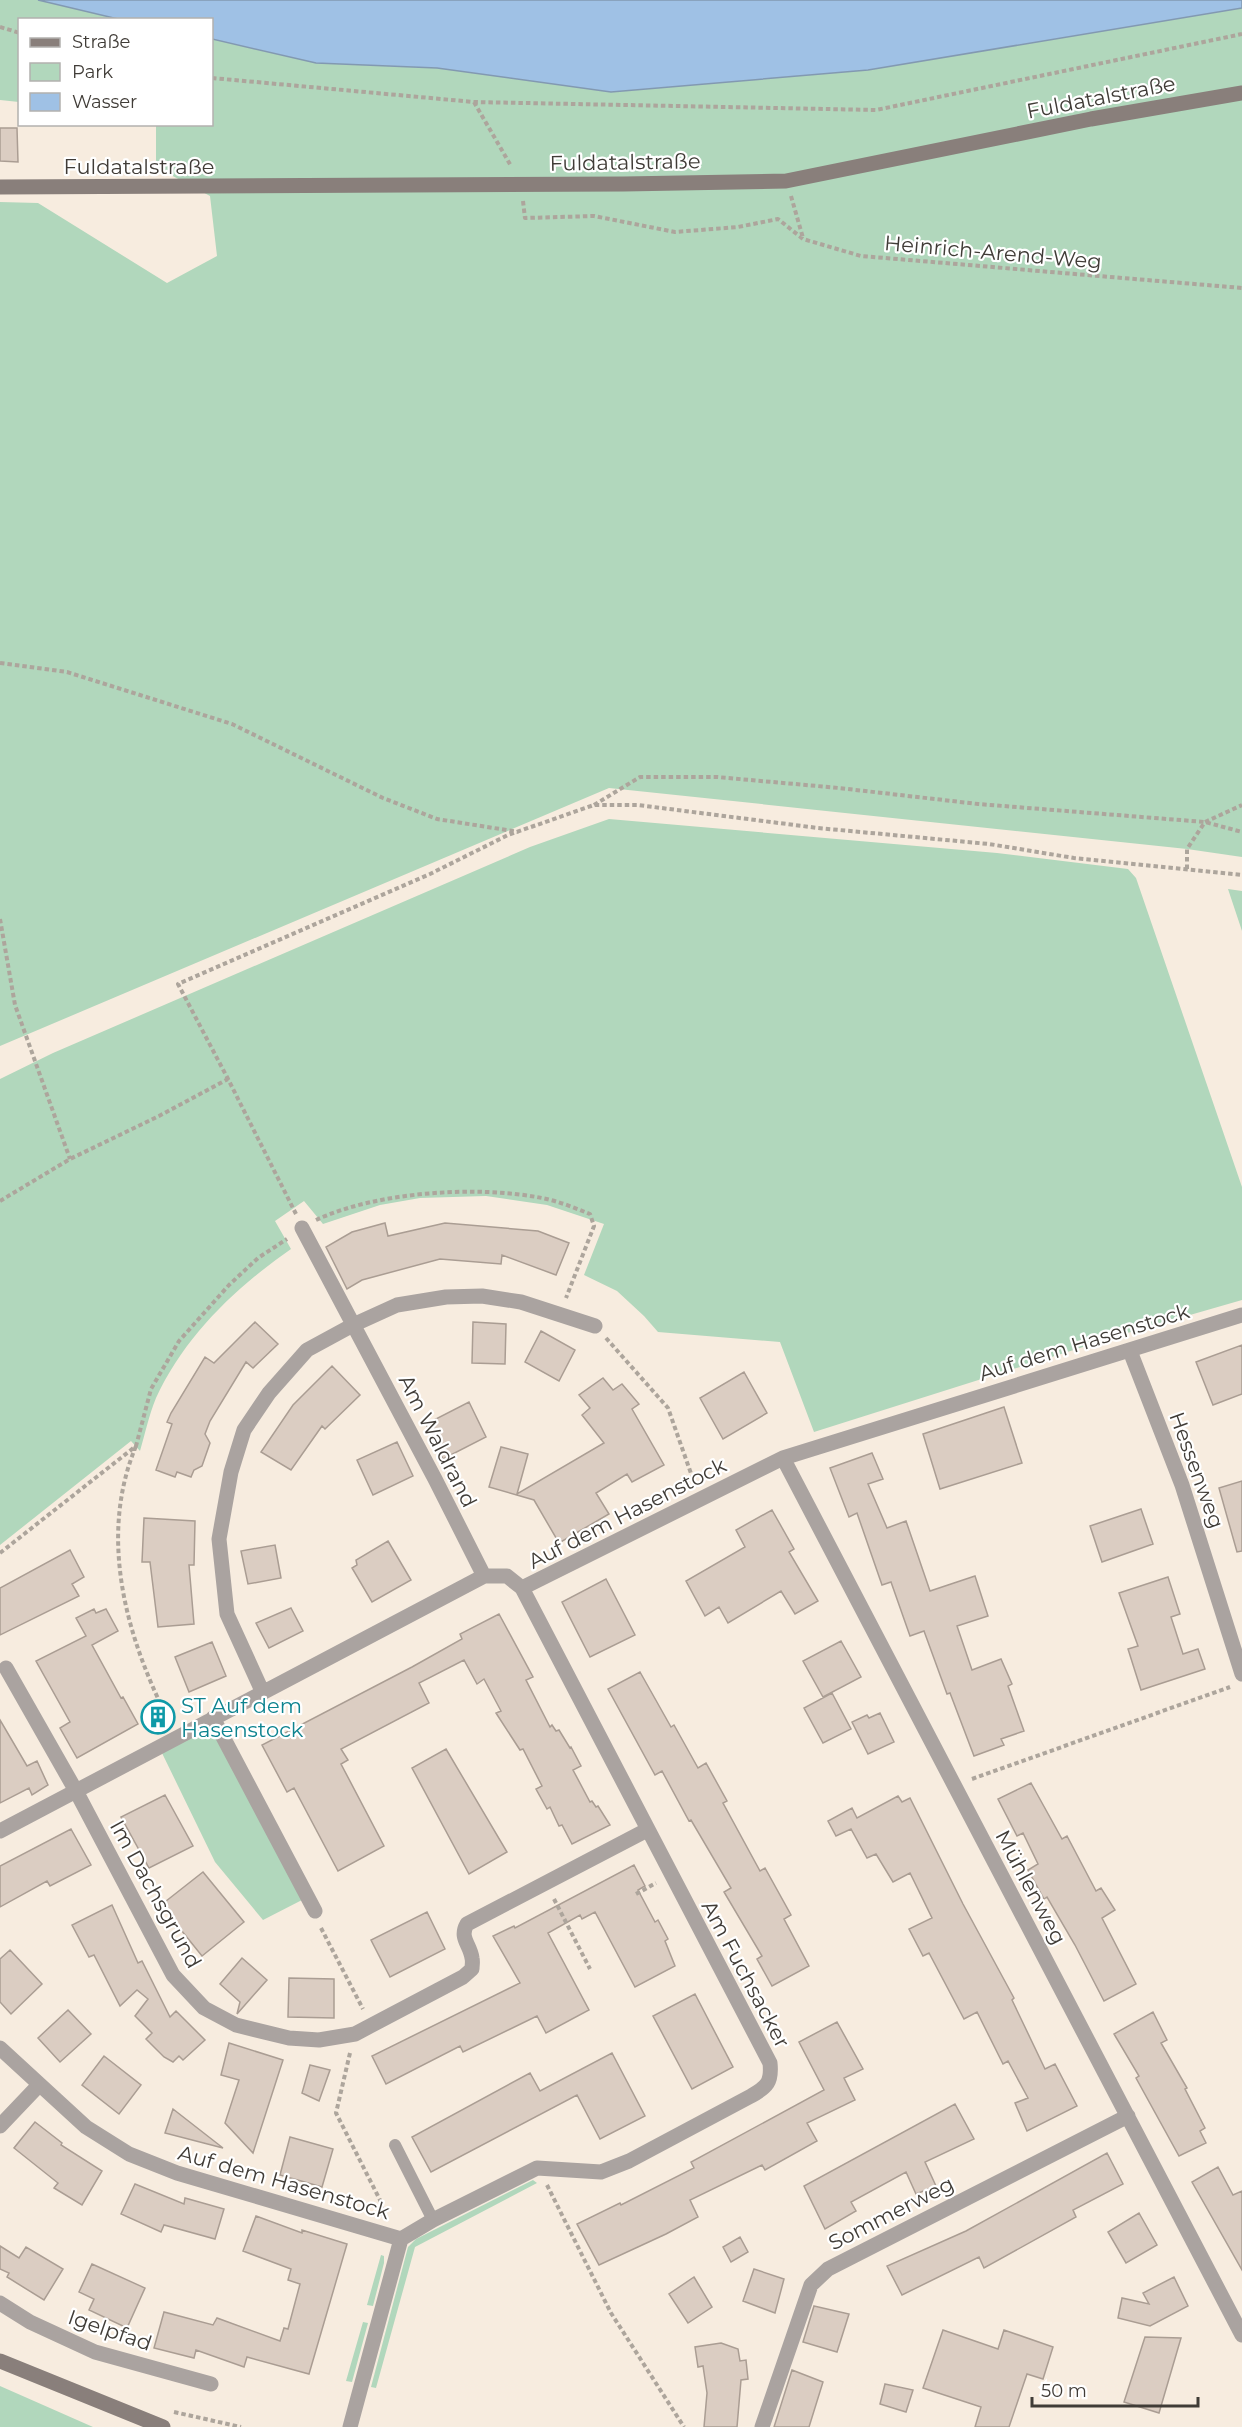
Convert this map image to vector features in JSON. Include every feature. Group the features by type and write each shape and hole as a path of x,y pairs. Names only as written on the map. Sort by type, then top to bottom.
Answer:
{"main road":[{"name":"Fuldatalstraße","path":"0,187 786,181 1091,118 1242,93"},
{"path":"0,2361 163,2427"}],"street":[{"name":"Am Waldrand","path":"302,1228 484,1576"},
{"path":"262,1693 227,1614 219,1539 231,1472 244,1430 269,1393 307,1350 353,1324 397,1305 446,1297 482,1296 521,1302 596,1326"},
{"name":"Auf dem Hasenstock","path":"484,1576 507,1576 522,1588 783,1458 1242,1315"},
{"name":"Hessenweg","path":"1130,1351 1182,1485 1242,1674"},
{"name":"Mühlenweg","path":"783,1458 1242,2335"},
{"path":"0,1832 484,1576"},
{"name":"Am Fuchsacker","path":"522,1588 770,2063 771,2078 767,2087 752,2096 629,2161 601,2172 537,2168"},
{"name":"Im Dachsgrund","path":"6,1668 76,1791 173,1975 204,2008 236,2025 289,2038 319,2040 355,2034 372,2026 463,1977 472,1969 472,1958 465,1943 463,1931 467,1924 647,1830"},
{"path":"213,1719 315,1911"},
{"name":"Auf dem Hasenstock","path":"0,2048 86,2127 129,2154 177,2174 381,2231 401,2239 350,2427"},
{"path":"0,2126 39,2085"},
{"name":"Sommerweg","path":"762,2427 811,2285 828,2269 1128,2116"},
{"path":"401,2239 433,2220 537,2168"},
{"name":"Igelpfad","path":"0,2303 30,2322 95,2352 212,2384"}],"lane":[{"path":"395,2145 433,2220"}],"path":[{"path":"0,27 18,32"},
{"path":"213,78 474,102 876,110 1242,34"},
{"path":"474,102 521,184 525,218 594,216 675,232 738,227 778,219 803,239"},
{"path":"786,181 803,239"},
{"name":"Heinrich-Arend-Weg","path":"803,239 861,256 1242,288"},
{"path":"0,663 67,672 232,724 383,798 437,819 520,832"},
{"path":"302,1228 285,1190 178,984 272,945 520,832 594,805 640,777 717,777 839,788 978,804 1205,822 1242,832"},
{"path":"594,805 638,805 818,828 989,844 1074,858 1242,875"},
{"path":"1187,869 1187,849 1205,822 1242,805"},
{"path":"0,919 15,1005 70,1159"},
{"path":"0,1201 70,1159 159,1116 228,1079"},
{"path":"177,1737 154,1693 139,1657 117,1556 121,1496 125,1473 136,1446 151,1389 179,1341 229,1285 258,1258 302,1228 330,1213 364,1204 418,1195 468,1192 504,1193 544,1198 590,1214 594,1226 559,1315"},
{"path":"596,1326 668,1408 700,1500"},
{"path":"0,1553 136,1446"},
{"path":"955,1785 1231,1686"},
{"path":"636,1894 657,1882"},
{"path":"545,1883 590,1969"},
{"path":"315,1911 316,1919 372,2026"},
{"path":"355,2034 336,2113 382,2204 381,2231"},
{"path":"537,2168 611,2313 684,2427"}],"green space":[{"path":"0,0 38,0 114,18 18,18 18,102 0,100"},
{"path":"1242,8 1242,857 1187,849 609,788 0,1046 0,202 38,203 167,283 217,256 210,196 156,167 156,126 213,126 213,39 316,63 437,68 611,92 868,70"},
{"path":"609,819 997,853 1128,869 1136,878 1242,1187 1242,1300 1124,1334 814,1432 780,1342 658,1332 617,1291 584,1275 604,1224 547,1205 486,1196 420,1198 380,1205 323,1224 304,1201 275,1221 291,1249 231,1297 181,1354 156,1398 140,1451 131,1441 0,1545 0,1079 53,1053 530,847"},
{"path":"1228,889 1242,891 1242,931"},
{"path":"210,1726 302,1900 263,1920 215,1862 162,1753"},
{"path":"533,2180 537,2183 415,2247 376,2388 371,2387 408,2247 416,2239"},
{"path":"381,2255 384,2256 384,2263 373,2306 367,2305"},
{"path":"363,2322 368,2323 352,2382 346,2381"},
{"path":"0,2386 93,2427 0,2427"}],"water":[{"path":"38,0 1242,0 1242,8 868,70 611,92 437,68 316,63 213,39 213,18 114,18"}],"building":[{"path":"0,128 17,128 18,162 0,161"},
{"path":"385,1223 388,1236 445,1223 538,1231 569,1243 556,1275 502,1255 501,1264 440,1259 362,1280 347,1289 326,1247 352,1232"},
{"path":"255,1322 278,1344 253,1368 246,1362 210,1421 205,1434 210,1443 202,1466 194,1470 191,1477 177,1472 175,1477 156,1470 172,1424 167,1422 205,1357 214,1363"},
{"path":"473,1322 506,1324 505,1364 472,1363"},
{"path":"541,1331 575,1350 559,1381 525,1362"},
{"path":"1242,1345 1242,1394 1213,1405 1196,1362"},
{"path":"332,1366 360,1395 325,1429 322,1426 291,1470 261,1452 293,1405"},
{"path":"744,1372 767,1413 723,1439 700,1398"},
{"path":"603,1378 613,1390 622,1384 639,1404 632,1409 664,1465 632,1482 627,1474 596,1493 609,1514 559,1543 534,1500 489,1487 501,1447 528,1454 517,1494 604,1443 582,1415 590,1408 579,1395"},
{"path":"469,1402 486,1437 443,1459 426,1424"},
{"path":"1004,1407 1022,1463 940,1489 923,1434"},
{"path":"397,1442 413,1476 373,1495 357,1460"},
{"path":"872,1453 883,1479 868,1484 887,1528 906,1521 930,1591 975,1576 988,1616 957,1626 972,1670 1001,1659 1012,1684 1008,1686 1024,1731 1001,1739 1004,1745 974,1756 950,1693 947,1694 924,1631 910,1636 891,1582 882,1585 857,1513 849,1517 830,1468"},
{"path":"1242,1481 1242,1551 1237,1552 1219,1488"},
{"path":"1141,1509 1153,1544 1102,1562 1090,1526"},
{"path":"772,1510 794,1549 789,1552 818,1601 795,1614 781,1591 728,1623 719,1607 705,1616 686,1581 745,1547 736,1530"},
{"path":"144,1518 195,1521 194,1565 189,1565 194,1624 158,1627 150,1562 142,1562"},
{"path":"388,1541 411,1580 372,1602 352,1568 357,1565 356,1560"},
{"path":"275,1545 281,1578 248,1584 241,1551"},
{"path":"70,1550 84,1577 72,1584 79,1596 0,1635 0,1588"},
{"path":"1168,1577 1180,1614 1171,1617 1183,1654 1198,1649 1205,1669 1141,1690 1128,1649 1138,1646 1119,1593"},
{"path":"606,1579 635,1635 590,1657 562,1602"},
{"path":"291,1608 303,1631 269,1648 256,1623"},
{"path":"94,1609 96,1613 106,1609 118,1631 92,1645 138,1724 77,1758 60,1728 70,1722 36,1661 86,1636 76,1618"},
{"path":"499,1614 533,1677 526,1680 550,1727 552,1725 556,1731 559,1730 571,1747 581,1766 573,1770 590,1802 598,1806 610,1825 572,1844 562,1825 559,1826 550,1807 547,1809 536,1789 542,1786 523,1749 520,1750 496,1713 501,1711 484,1679 477,1684 464,1660 419,1683 429,1703 341,1749 348,1760 341,1764 384,1846 338,1871 294,1788 287,1792 262,1745 412,1667 462,1639 460,1634"},
{"path":"841,1641 861,1677 823,1697 803,1661"},
{"path":"212,1642 226,1676 189,1692 175,1657"},
{"path":"640,1672 671,1727 674,1725 698,1768 706,1763 727,1801 723,1803 760,1871 765,1868 791,1915 784,1919 809,1966 772,1986 757,1959 762,1956 724,1892 731,1888 691,1820 689,1821 662,1771 655,1775 608,1689"},
{"path":"832,1693 851,1729 823,1743 804,1708"},
{"path":"880,1713 894,1742 868,1754 852,1722 867,1715 869,1718"},
{"path":"0,1720 27,1766 37,1761 48,1785 32,1795 29,1788 0,1803"},
{"path":"446,1749 507,1852 469,1874 412,1768"},
{"path":"1031,1783 1062,1839 1067,1836 1096,1891 1101,1888 1115,1910 1102,1918 1136,1984 1104,2001 1075,1945 1047,1897 1044,1899 1028,1870 1038,1864 1023,1833 1017,1836 998,1799"},
{"path":"165,1795 193,1846 149,1868 121,1817"},
{"path":"898,1796 902,1802 910,1798 963,1904 1014,1998 1012,2000 1045,2069 1055,2064 1077,2106 1027,2131 1015,2103 1028,2098 1008,2061 1003,2064 977,2012 964,2019 929,1953 923,1956 909,1929 932,1918 910,1873 893,1882 876,1854 867,1858 851,1829 836,1836 828,1821 852,1808 857,1818"},
{"path":"71,1829 91,1865 50,1886 47,1881 0,1907 0,1866"},
{"path":"634,1865 645,1886 638,1890 655,1922 658,1920 668,1939 665,1941 675,1966 635,1987 595,1912 582,1919 580,1915 548,1933 589,2010 546,2033 537,2016 463,2052 460,2046 386,2084 372,2056 520,1983 493,1936 514,1926 515,1928"},
{"path":"203,1872 244,1922 202,1956 161,1905"},
{"path":"112,1905 138,1963 142,1961 170,2017 176,2011 205,2040 183,2060 179,2056 173,2062 164,2057 146,2039 152,2033 135,2016 148,1999 137,1990 120,2006 94,1955 89,1957 72,1925"},
{"path":"427,1912 445,1949 390,1977 371,1940"},
{"path":"10,1950 42,1984 11,2014 0,2002 0,1959"},
{"path":"242,1958 267,1980 237,2014 240,2002 220,1984"},
{"path":"289,1978 334,1979 334,2018 288,2017"},
{"path":"695,1994 733,2067 692,2089 653,2016"},
{"path":"68,2010 91,2034 60,2062 38,2038"},
{"path":"1153,2012 1167,2040 1161,2043 1187,2088 1185,2089 1205,2128 1200,2131 1206,2143 1179,2156 1136,2078 1139,2076 1114,2034"},
{"path":"837,2022 863,2069 844,2078 855,2100 807,2123 817,2141 765,2170 762,2165 690,2200 698,2217 599,2265 577,2224 620,2203 621,2205 694,2168 691,2162 824,2090 799,2042"},
{"path":"229,2043 283,2060 253,2153 225,2123 239,2080 221,2075"},
{"path":"612,2053 645,2116 600,2139 577,2095 431,2172 412,2137 530,2073 540,2091"},
{"path":"104,2056 141,2085 119,2114 82,2085"},
{"path":"310,2065 330,2070 319,2101 302,2093"},
{"path":"955,2104 974,2139 925,2162 936,2186 916,2194 906,2172 851,2202 856,2211 825,2229 804,2186"},
{"path":"173,2109 223,2148 165,2133"},
{"path":"35,2122 62,2143 61,2145 102,2171 82,2205 54,2188 58,2183 14,2148"},
{"path":"290,2137 333,2149 322,2187 280,2175"},
{"path":"1107,2153 1123,2184 1073,2210 1076,2217 984,2268 979,2257 902,2295 887,2266 966,2231"},
{"path":"1218,2167 1233,2195 1242,2191 1242,2270 1192,2182"},
{"path":"135,2184 184,2204 185,2198 224,2209 215,2239 164,2225 161,2232 121,2214"},
{"path":"1139,2213 1157,2245 1126,2263 1108,2232"},
{"path":"256,2216 302,2233 302,2230 347,2244 309,2374 247,2357 244,2367 196,2350 194,2358 154,2348 164,2312 213,2325 217,2318 280,2341 284,2328 288,2329 300,2284 288,2280 291,2269 243,2251"},
{"path":"740,2237 748,2252 731,2262 723,2247"},
{"path":"0,2246 19,2258 26,2247 63,2269 44,2300 7,2277 9,2273 0,2269"},
{"path":"92,2264 145,2288 127,2328 89,2310 94,2299 79,2292"},
{"path":"754,2269 784,2279 775,2313 743,2301"},
{"path":"694,2277 712,2307 688,2323 669,2294"},
{"path":"1174,2277 1188,2306 1150,2326 1118,2318 1122,2298 1149,2304 1143,2293"},
{"path":"814,2306 849,2314 837,2352 803,2342"},
{"path":"943,2330 998,2349 1004,2330 1053,2347 1043,2379 1027,2374 1009,2427 975,2427 981,2407 923,2388"},
{"path":"1145,2337 1181,2338 1159,2413 1124,2402"},
{"path":"721,2343 738,2349 740,2361 746,2360 748,2379 741,2380 737,2427 704,2427 707,2393 703,2366 698,2367 695,2347"},
{"path":"792,2370 823,2382 809,2427 774,2427"},
{"path":"885,2384 913,2390 906,2412 880,2404"}],"place":[{"name":"ST Auf dem Hasenstock","path":"158,1717"}]}
